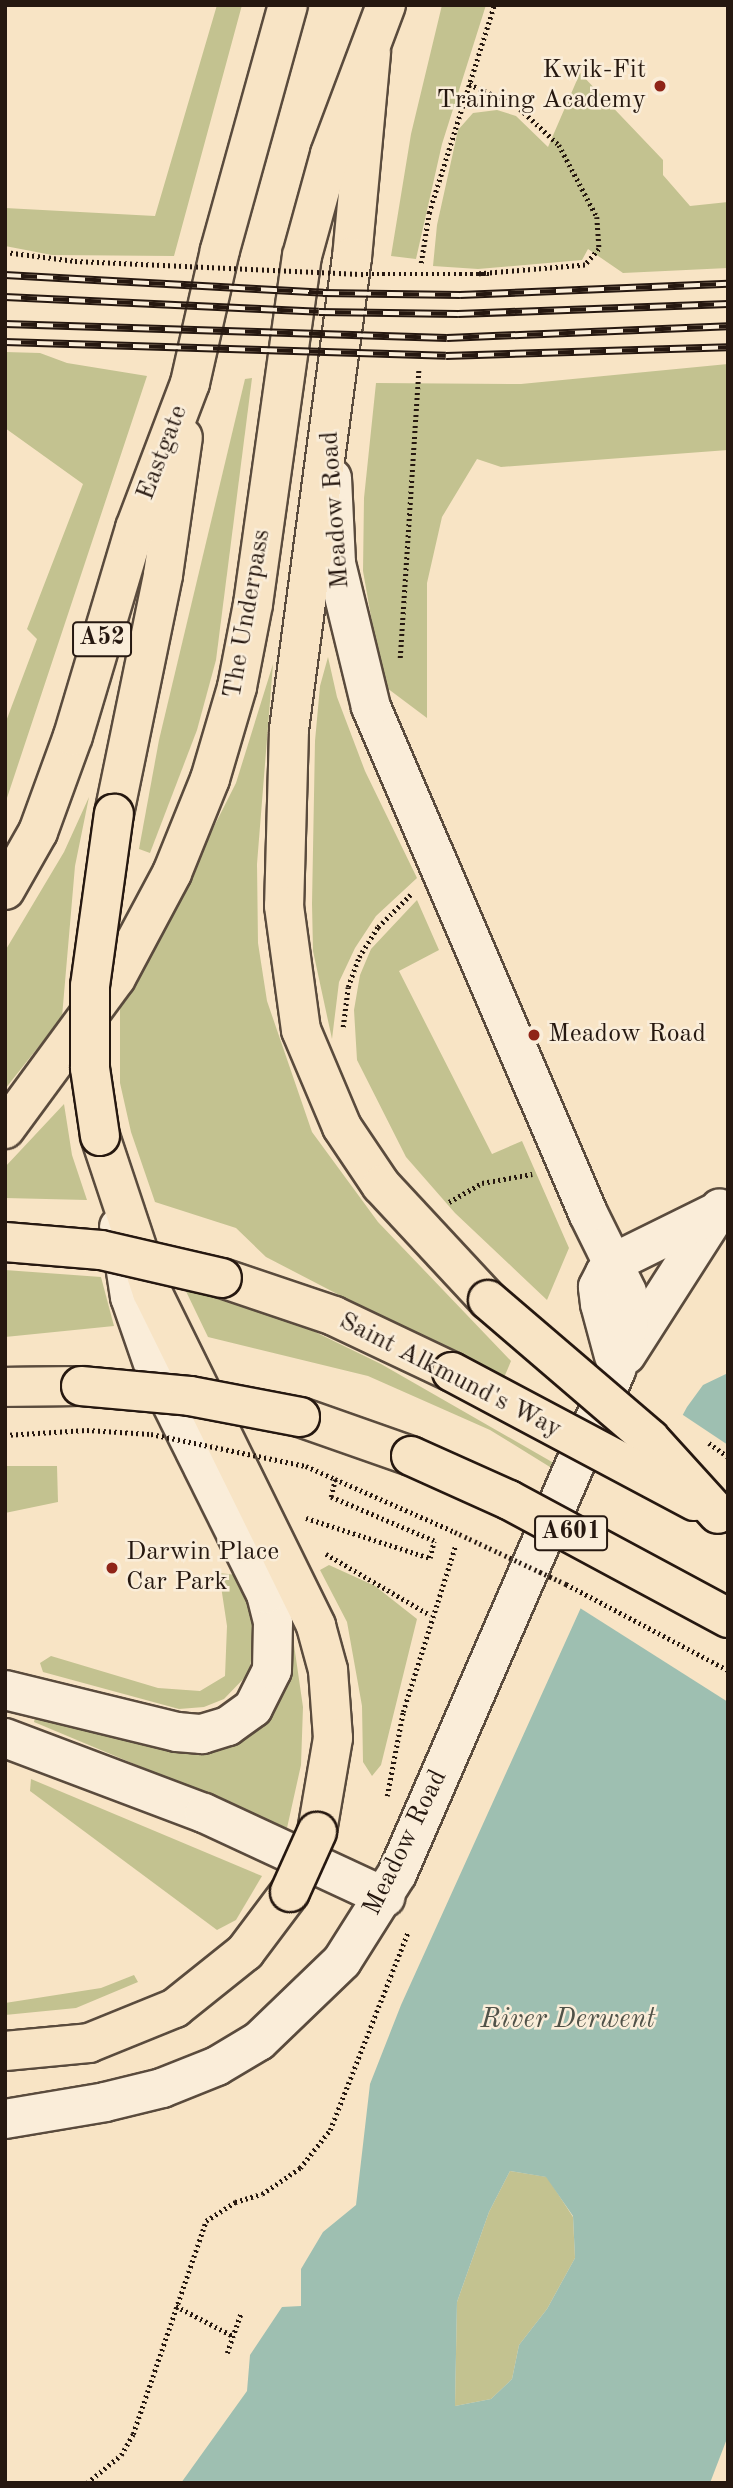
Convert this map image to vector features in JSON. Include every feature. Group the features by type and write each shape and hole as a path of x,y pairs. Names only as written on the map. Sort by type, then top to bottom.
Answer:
{"main road":[{"name":"Eastgate","path":"5,890 38,832 74,736 135,528 190,383 288,5"},
{"path":"386,5 370,52 352,257 289,730 283,819 284,906 299,1017 311,1059 342,1126 381,1185 488,1300 650,1439 723,1516"},
{"name":"The Underpass","path":"5,1129 116,978 172,873 210,779 237,687 253,604 302,256 330,154 370,52"},
{"path":"5,2051 89,2043 175,2008 245,1952 290,1892 317,1832 334,1738 328,1670 316,1626 166,1323 105,1153 90,1068 90,986 114,814 167,551 190,383"},
{"name":"Saint Alkmund's Way","path":"5,1242 101,1250 222,1278 334,1316 452,1372 723,1516"},
{"name":"A601","path":"6,1388 81,1386 190,1395 300,1417 411,1456 509,1500 728,1618"}],"street":[{"name":"Meadow Road","path":"330,416 336,564 357,662 371,707 588,1213 615,1262 722,1205"},
{"path":"5,1690 177,1732 202,1734 228,1726 253,1708 272,1670 273,1622 266,1594 186,1440 130,1297 105,1153"},
{"name":"Meadow Road","path":"5,2119 105,2102 162,2088 217,2066 259,2041 314,1992 342,1961 385,1897 616,1370 722,1205"},
{"path":"615,1262 598,1287 616,1370"},
{"path":"5,1738 204,1814 385,1897"}],"path":[{"path":"421,263 429,213 494,5"},
{"path":"5,252 75,261 366,274 489,274 477,274 585,265 599,249 597,217 559,145 516,105 469,84"},
{"path":"400,663 419,368"},
{"path":"344,1037 343,1012 359,957 397,905 442,870"},
{"path":"452,1199 482,1183 522,1178"},
{"path":"5,1434 87,1430 151,1434 306,1466 627,1614 728,1670"},
{"path":"309,1527 303,1517 430,1558 434,1541 331,1497 335,1479"},
{"path":"322,1547 328,1557 379,1581 430,1615"},
{"path":"385,1806 403,1712 430,1615 455,1547"},
{"path":"176,2306 233,2336"},
{"path":"227,2353 241,2313"}],"shaded area":[{"path":"217,5 242,5 174,256 52,255 5,246 5,208 155,216"},
{"path":"442,5 486,5 442,144 416,259 391,256 411,134"},
{"path":"580,73 663,160 663,175 690,206 728,202 728,268 623,273 588,249 582,260 478,269 433,266 437,225 458,130 473,113 497,110 516,116 548,147"},
{"path":"5,352 40,353 67,363 147,376 5,804 5,724 37,639 27,629 83,484 5,428"},
{"path":"728,364 728,450 501,467 477,459 442,517 427,583 427,718 383,685 363,571 364,498 376,383 521,384"},
{"path":"252,378 216,660 197,730 150,853 139,849 159,740 245,379"},
{"path":"328,657 337,697 365,771 417,878 376,916 355,948 339,982 332,1039 313,951 312,904 315,741 320,686"},
{"path":"273,664 257,864 258,943 267,1001 312,1132 378,1222 511,1361 503,1380 266,1257 236,1228 155,1202 131,1132 120,1083 120,989 154,945 236,783"},
{"path":"89,797 75,866 62,1017 5,1089 5,951 64,852"},
{"path":"417,900 439,950 399,971 492,1154 522,1141 569,1248 547,1300 455,1213 406,1157 357,1060 354,1010 360,975 371,949"},
{"path":"64,1104 72,1155 87,1200 5,1198 5,1167"},
{"path":"5,1270 101,1277 114,1326 5,1337"},
{"path":"182,1283 307,1328 381,1364 559,1466 558,1472 490,1430 368,1376 208,1337"},
{"path":"5,1466 57,1466 58,1502 5,1513"},
{"path":"329,1565 375,1586 417,1619 381,1765 372,1776 363,1762 362,1706 347,1622 320,1570"},
{"path":"219,1573 237,1575 249,1588 254,1624 250,1672 224,1699 204,1707 179,1709 43,1672 40,1663 51,1656 158,1688 200,1691 225,1676 227,1626"},
{"path":"291,1624 303,1707 301,1765 287,1828 34,1722 36,1713 183,1751 211,1752 230,1746 250,1736 277,1707 292,1666"},
{"path":"31,1779 262,1876 236,1920 217,1930 30,1791"},
{"path":"134,1975 138,1982 76,2008 5,2015 5,2003 101,1988"},
{"path":"510,2171 547,2177 573,2217 575,2258 547,2309 519,2345 512,2379 491,2399 455,2406 457,2302 489,2212"}],"water":[{"name":"River Derwent","path":"728,1373 728,2436 710,2483 181,2483 247,2391 250,2355 282,2307 301,2306 301,2269 323,2232 356,2205 370,2084 401,2005 593,1581 687,1407 703,1385","holes":["510,2171 546,2177 573,2216 575,2258 547,2309 519,2345 512,2379 491,2399 455,2406 457,2302 489,2212"]}],"pier":[{"path":"680,1413 728,1445 728,1702 580,1608 590,1580"}],"railway":[{"path":"5,275 323,293 460,295 728,284"},
{"path":"5,297 319,312 458,314 728,304"},
{"path":"5,324 447,338 728,326"},
{"path":"5,342 446,356 728,347"}],"place":[{"name":"Kwik-Fit Training Academy","path":"660,86"},
{"name":"Meadow Road","path":"534,1035"},
{"name":"Darwin Place Car Park","path":"112,1568"}]}
